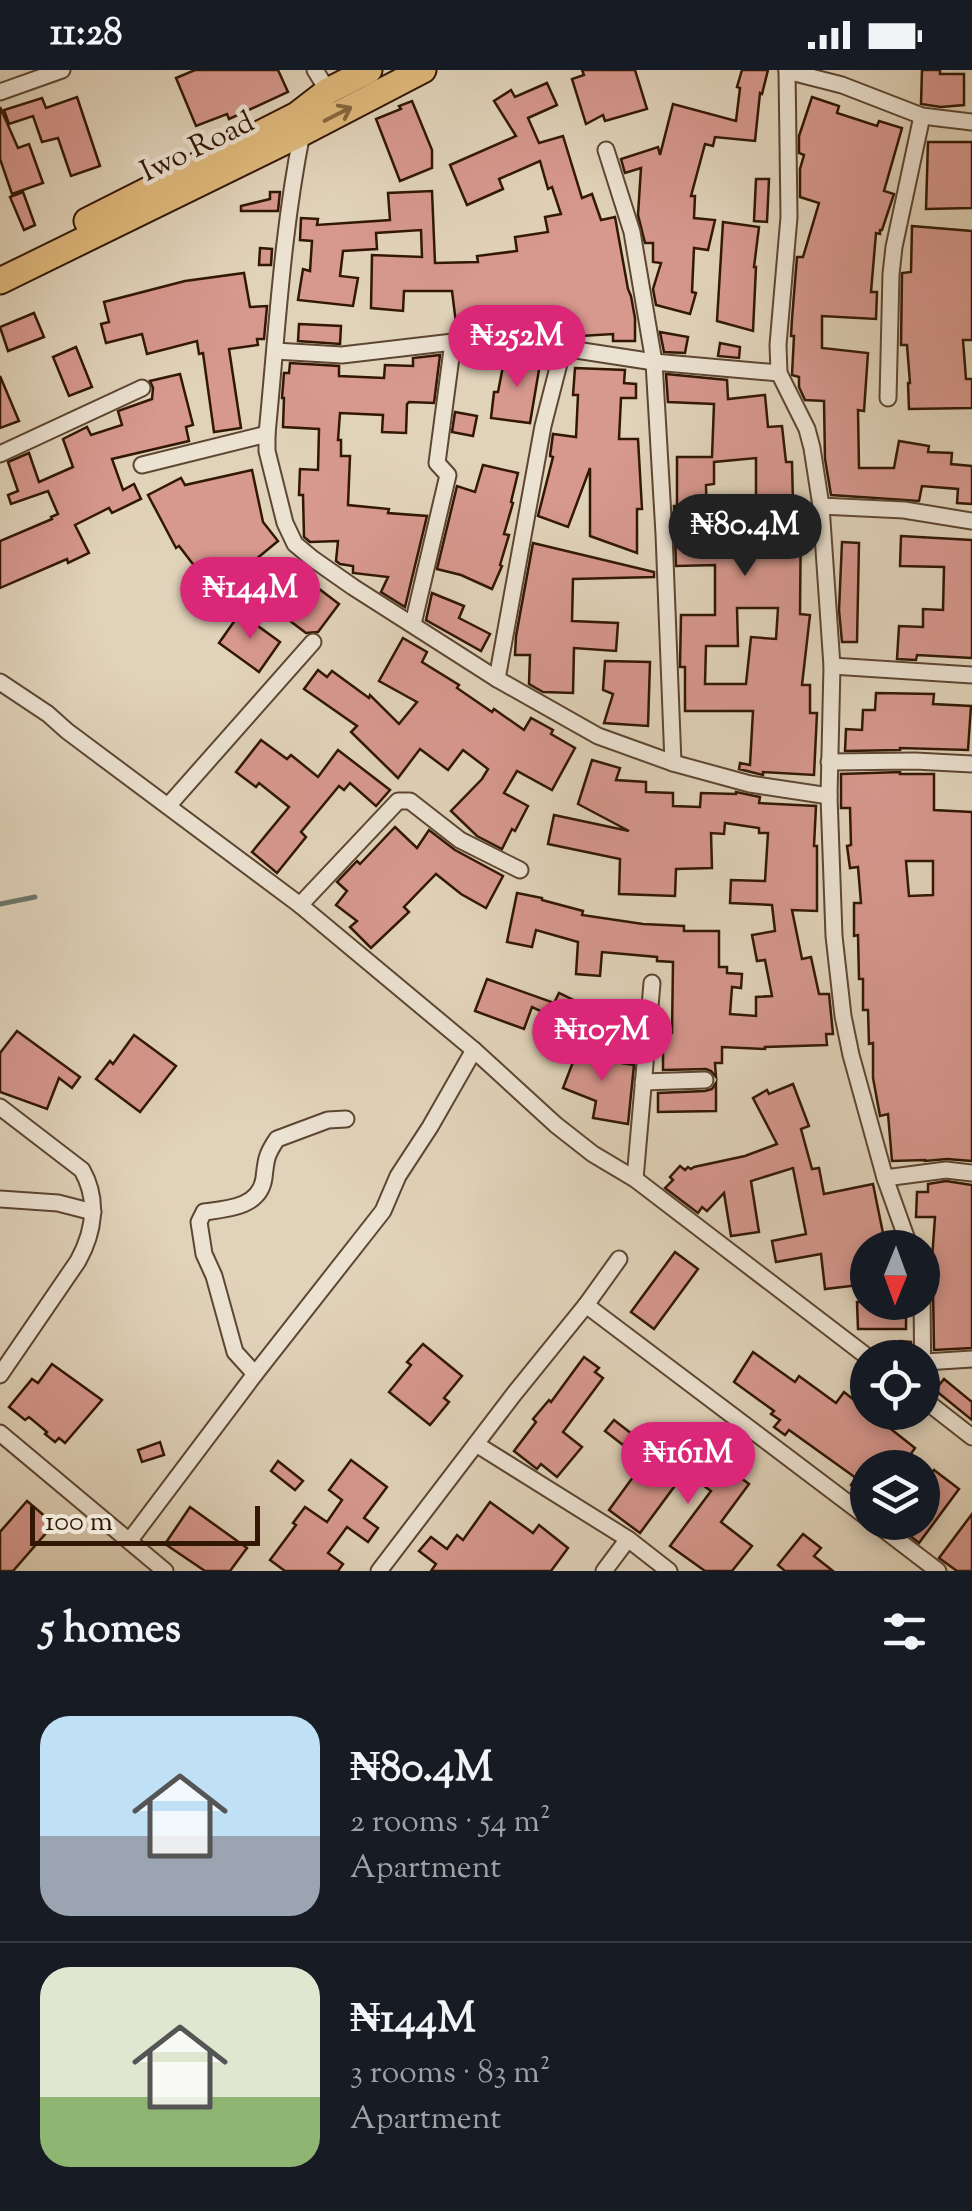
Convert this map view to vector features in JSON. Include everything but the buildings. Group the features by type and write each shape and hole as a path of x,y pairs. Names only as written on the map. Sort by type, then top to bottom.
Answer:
{"main road":[{"name":"Iwo Road","path":"0,282 297,114 322,80 369,70"},
{"name":"Iwo Road","path":"0,263 63,243 302,133 422,70"}],"street":[{"path":"0,72 5,90 62,70"},
{"path":"904,1230 850,1055 834,936 828,796 832,666 821,506 807,429 779,373 789,217 787,70 842,85 922,116 972,122"},
{"path":"888,398 894,246 922,116"},
{"path":"302,133 284,252 267,434 267,452 285,524 295,544 496,680 598,736 673,763 750,784 828,796"},
{"path":"606,150 632,232 654,362 673,763"},
{"path":"275,352 342,354 452,342 563,348 654,362 779,373"},
{"path":"413,624 448,475 438,463 452,342"},
{"path":"496,680 543,426 563,348"},
{"path":"0,454 142,388"},
{"path":"142,465 267,434"},
{"path":"821,506 904,510 972,522"},
{"path":"168,806 314,642"},
{"path":"832,666 972,674"},
{"path":"0,682 300,904 592,1154 635,1179 850,1343"},
{"path":"830,762 972,764"},
{"path":"300,904 403,800 410,801 460,840 520,870"},
{"path":"635,1179 652,983"},
{"path":"130,1540 383,1210 398,1176 474,1050"},
{"path":"643,1082 705,1080"},
{"path":"0,1107 82,1170 90,1184 92,1212 88,1243 78,1261 0,1375"},
{"path":"255,1374 235,1352 204,1254 199,1222 204,1212 250,1202 264,1183 264,1163 277,1139 318,1123 346,1119"},
{"path":"885,1178 946,1170 972,1172"},
{"path":"0,1199 58,1203 92,1212"},
{"path":"379,1571 619,1259"},
{"path":"586,1305 850,1504"},
{"path":"940,1361 972,1360"},
{"path":"940,1411 972,1436"},
{"path":"0,1433 165,1571"},
{"path":"476,1444 628,1539 669,1571"},
{"path":"604,1571 628,1539"},
{"path":"898,1540 938,1571"}],"waterway":[{"path":"0,904 35,897"}]}
